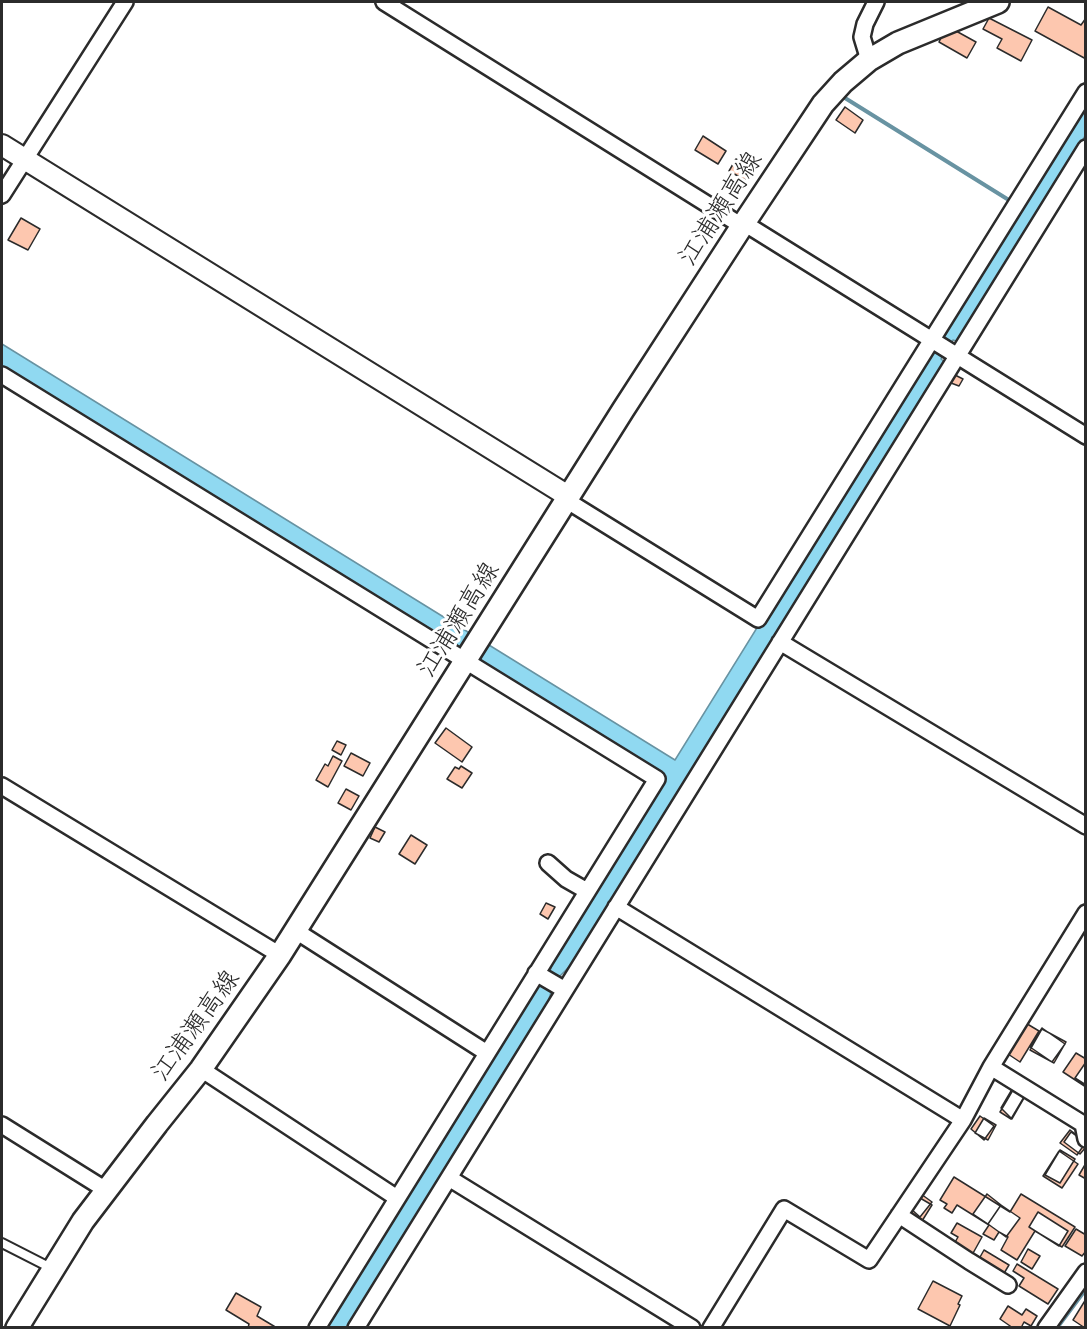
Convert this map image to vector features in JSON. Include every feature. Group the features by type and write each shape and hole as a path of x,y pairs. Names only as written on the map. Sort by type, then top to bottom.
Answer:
{"main road":[{"name":"江浦瀬高線","path":"17,1328 83,1221 201,1069 296,931 567,498 823,104 843,82 869,60 898,43 998,2"}],"street":[{"path":"384,2 1086,436"},
{"path":"869,60 862,37 865,24 876,2"},
{"path":"2,195 120,3"},
{"path":"2,145 758,619 1086,92"},
{"path":"317,1328 486,1053 616,907 780,642 954,353 1086,148"},
{"path":"2,375 467,658 657,779 587,891 550,981 450,1178 356,1328"},
{"path":"780,642 1086,826"},
{"path":"2,786 280,955"},
{"path":"548,864 566,879 587,891"},
{"path":"616,907 963,1120"},
{"path":"711,1328 784,1209 869,1260 963,1120 991,1067 1085,914"},
{"path":"296,931 486,1053"},
{"path":"991,1067 1083,1124 1086,1139"},
{"path":"201,1069 397,1198"},
{"path":"2,1125 106,1190"},
{"path":"450,1178 692,1328"},
{"path":"899,1215 1008,1285"},
{"path":"1046,1328 1086,1272"}],"lane":[{"path":"2,1243 53,1269"}],"water":[{"path":"1085,102 1085,136 959,342 953,340 941,359 946,363 942,366 570,966 559,977 548,1002 347,1327 325,1327 536,989 550,971 554,958 666,776 2,366 2,344 675,760 928,352 933,354"}],"building":[{"path":"1048,7 1081,25 1086,18 1086,59 1035,31"},
{"path":"989,18 1032,40 1021,61 997,48 1002,39 983,29"},
{"path":"947,26 976,42 967,58 939,42"},
{"path":"845,107 863,120 855,133 836,120"},
{"path":"703,136 726,151 718,164 695,150"},
{"path":"736,159 752,168 745,180 729,171"},
{"path":"21,218 40,229 28,250 8,240"},
{"path":"955,375 963,379 959,386 951,383"},
{"path":"446,728 472,747 462,762 435,743"},
{"path":"337,741 346,745 341,755 332,750"},
{"path":"351,753 370,763 363,776 344,766"},
{"path":"333,756 342,761 328,787 316,780 325,764 328,766"},
{"path":"461,766 472,773 462,788 447,779 455,767 459,769"},
{"path":"346,789 359,796 351,810 338,803"},
{"path":"375,827 385,832 379,842 370,838"},
{"path":"411,835 427,845 415,864 399,854"},
{"path":"546,903 555,907 548,919 540,914"},
{"path":"1024,1022 1039,1031 1020,1062 1005,1052"},
{"path":"1042,1028 1065,1044 1052,1062 1030,1047"},
{"path":"1042,1029 1066,1042 1054,1063 1030,1050"},
{"path":"1076,1053 1086,1059 1086,1087 1063,1072"},
{"path":"1086,1062 1086,1085 1075,1078"},
{"path":"1014,1086 1027,1093 1012,1119 1001,1108"},
{"path":"1013,1090 1024,1097 1011,1119 1000,1112"},
{"path":"980,1116 994,1126 984,1140 971,1129"},
{"path":"984,1118 996,1125 988,1140 975,1133"},
{"path":"1070,1130 1086,1142 1077,1155 1060,1143"},
{"path":"1071,1132 1086,1143 1086,1147 1080,1154 1064,1142"},
{"path":"1060,1150 1075,1159 1060,1183 1045,1175"},
{"path":"1059,1151 1078,1164 1062,1188 1043,1176"},
{"path":"1086,1163 1086,1179 1079,1175"},
{"path":"954,1177 1010,1212 1021,1194 1075,1227 1062,1247 1035,1231 1017,1260 1001,1250 1008,1237 999,1232 994,1240 983,1234 989,1225 957,1205 952,1213 944,1208 947,1204 940,1200"},
{"path":"921,1194 932,1202 920,1217 910,1208"},
{"path":"987,1194 1001,1205 988,1224 973,1214"},
{"path":"920,1198 932,1205 922,1221 910,1214"},
{"path":"1001,1205 1020,1218 1006,1237 988,1224"},
{"path":"1038,1212 1068,1231 1059,1246 1029,1227"},
{"path":"957,1223 982,1237 972,1255 954,1244 958,1237 951,1233"},
{"path":"1076,1229 1086,1235 1086,1251 1082,1256 1065,1246"},
{"path":"1028,1249 1040,1256 1032,1269 1021,1262"},
{"path":"984,1250 1009,1265 1000,1280 975,1266"},
{"path":"1017,1264 1058,1289 1048,1304 1019,1286 1024,1278 1013,1271"},
{"path":"933,1281 962,1296 950,1326 918,1309"},
{"path":"236,1293 261,1307 257,1316 277,1328 248,1328 249,1324 226,1310"},
{"path":"1086,1299 1086,1327 1085,1328 1073,1320"},
{"path":"1008,1306 1022,1315 1026,1309 1037,1316 1031,1326 1024,1322 1022,1326 1024,1328 1013,1328 1000,1319"}],"waterway":[{"path":"845,98 1012,202"},
{"path":"1057,1328 1086,1289"}]}
